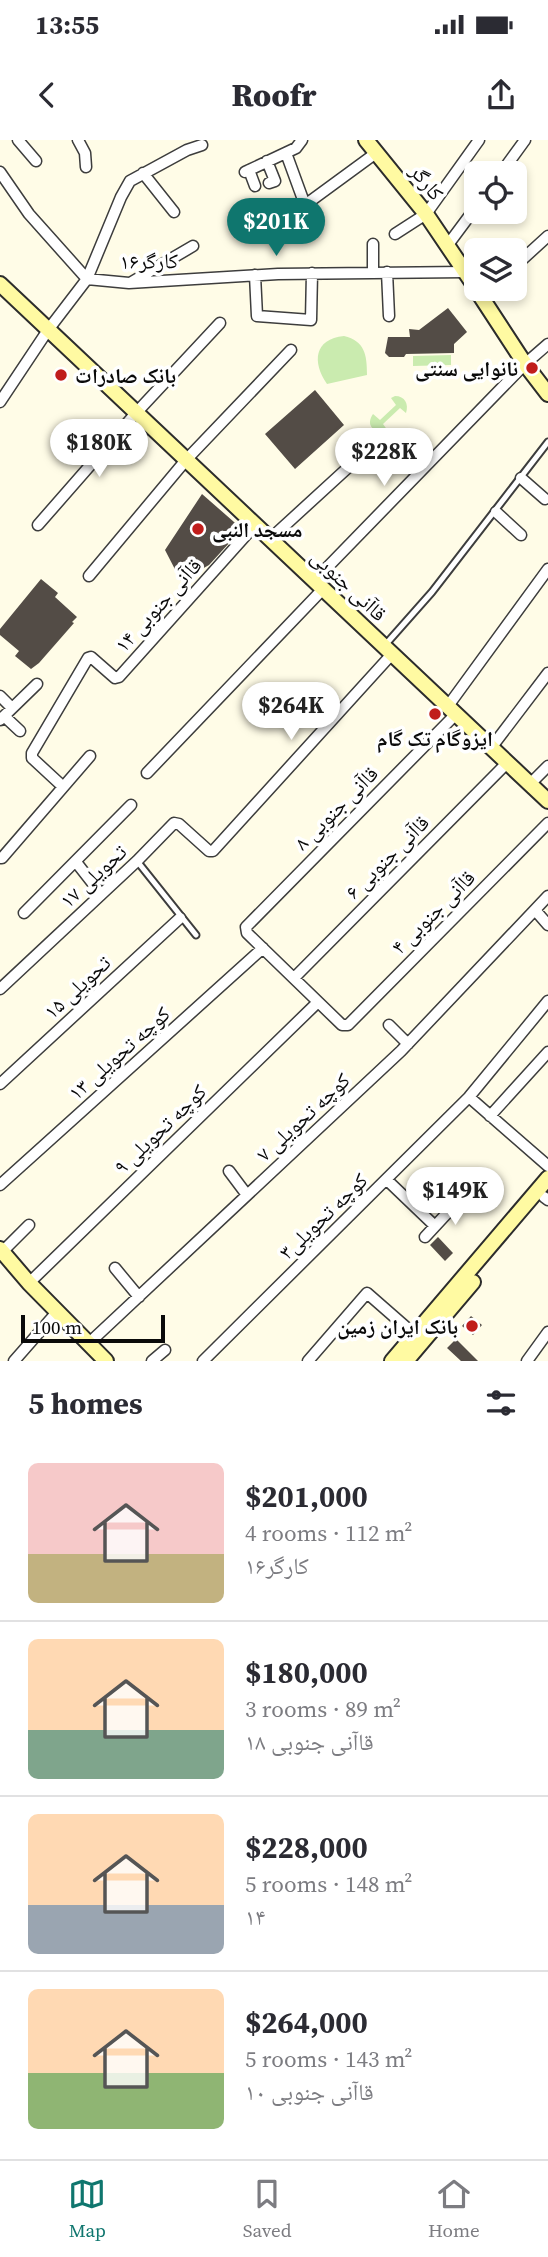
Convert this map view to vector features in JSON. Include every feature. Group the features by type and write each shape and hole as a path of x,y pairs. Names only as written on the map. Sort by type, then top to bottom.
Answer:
{"main road":[{"name":"کارگر","path":"366,140 426,214 464,271"},
{"name":"قاآنی جنوبی","path":"0,285 548,801"},
{"name":"کارگر","path":"487,301 525,364 548,394"},
{"path":"393,1361 548,1178"},
{"path":"406,1361 547,1197"},
{"path":"1,1250 95,1355"}],"street":[{"path":"18,140 36,160"},
{"path":"78,140 85,153 86,167"},
{"path":"255,186 247,171 296,148 302,140"},
{"path":"396,234 426,214 479,140"},
{"path":"509,161 525,140"},
{"path":"0,402 48,330 87,279 130,181 187,150 202,145"},
{"path":"286,153 305,205"},
{"path":"279,220 305,205 376,153"},
{"path":"267,161 275,181 269,183"},
{"path":"0,172 29,214 87,279"},
{"path":"143,173 174,212"},
{"path":"447,246 464,223"},
{"path":"527,255 548,236"},
{"path":"373,244 373,272"},
{"path":"129,283 193,246"},
{"path":"387,272 389,316"},
{"name":"کارگر۱۶","path":"87,279 129,283 312,273 464,272"},
{"path":"255,275 257,316 311,320 312,273"},
{"path":"38,525 136,413 220,323"},
{"path":"147,773 319,585 377,517 525,364 548,344"},
{"path":"89,576 186,460 291,350"},
{"path":"270,539 354,463"},
{"path":"521,478 545,499"},
{"path":"496,512 521,535"},
{"name":"قاآنی جنوبی ۱۴","path":"60,783 32,758 32,753 88,657 117,678 255,525"},
{"name":"قاآنی جنوبی ۸","path":"263,948 245,930 246,927 452,710 548,569"},
{"name":"تحویلی ۱۷","path":"0,989 177,822 209,851 213,851 388,650"},
{"path":"491,748 548,673"},
{"path":"5,715 37,684"},
{"path":"0,696 5,715 20,731"},
{"path":"0,858 90,756"},
{"name":"قاآنی جنوبی ۶","path":"294,978 508,763"},
{"path":"530,784 548,766"},
{"path":"24,914 131,805"},
{"name":"قاآنی جنوبی ۴","path":"318,1002 345,1026 548,823"},
{"path":"75,862 102,894"},
{"name":"کوچه تحویلی ۷","path":"95,1355 139,1297 408,1044 548,896"},
{"path":"535,910 548,925"},
{"name":"تحویلی ۱۵","path":"0,1084 180,918"},
{"path":"263,948 318,1002"},
{"name":"کوچه تحویلی ۱۳","path":"0,1185 263,948"},
{"name":"کوچه تحویلی۳","path":"203,1361 469,1097 548,1001"},
{"name":"کوچه تحویلی ۹","path":"29,1283 318,1002"},
{"path":"389,1025 408,1044"},
{"path":"490,1116 548,1052"},
{"path":"469,1097 548,1166"},
{"path":"229,1171 247,1195"},
{"path":"387,1180 435,1227"},
{"path":"425,1237 463,1196"},
{"path":"1,1250 29,1225"},
{"path":"115,1268 139,1297"},
{"path":"308,1361 366,1293 415,1335"},
{"path":"13,1361 57,1311"},
{"path":"527,1361 548,1332"},
{"path":"152,1361 164,1350"}],"lane":[{"path":"388,650 548,442"},
{"path":"137,861 195,935"}],"green space":[{"path":"344,336 361,345 367,375 327,384 319,368 321,347 334,338"},
{"path":"451,355 451,365 413,366 413,356"},
{"path":"395,396 405,401 406,413 400,408 383,424 388,431 376,430 370,423 373,414 380,420 396,405 391,398"}],"building":[{"path":"448,308 467,332 454,344 454,353 389,357 385,353 388,337 410,337 409,329 419,330"},
{"path":"315,390 344,425 295,469 265,434"},
{"name":"مسجد النبی","path":"202,494 242,529 209,565 181,581 165,550"},
{"path":"41,579 58,593 55,597 77,617 31,669 15,656 19,651 0,635 0,629"},
{"path":"438,1237 453,1253 445,1261 430,1245"},
{"name":"بانک ایران زمین","path":"471,1316 482,1325 473,1335 462,1326"},
{"path":"456,1339 478,1361 461,1361 447,1348"}],"place":[{"name":"نانوایی سنتی","path":"532,368"},
{"name":"بانک صادرات","path":"61,375"},
{"name":"مسجد النبی","path":"198,529"},
{"name":"ایزوگام تک گام","path":"435,714"},
{"name":"بانک ایران زمین","path":"472,1326"}]}
